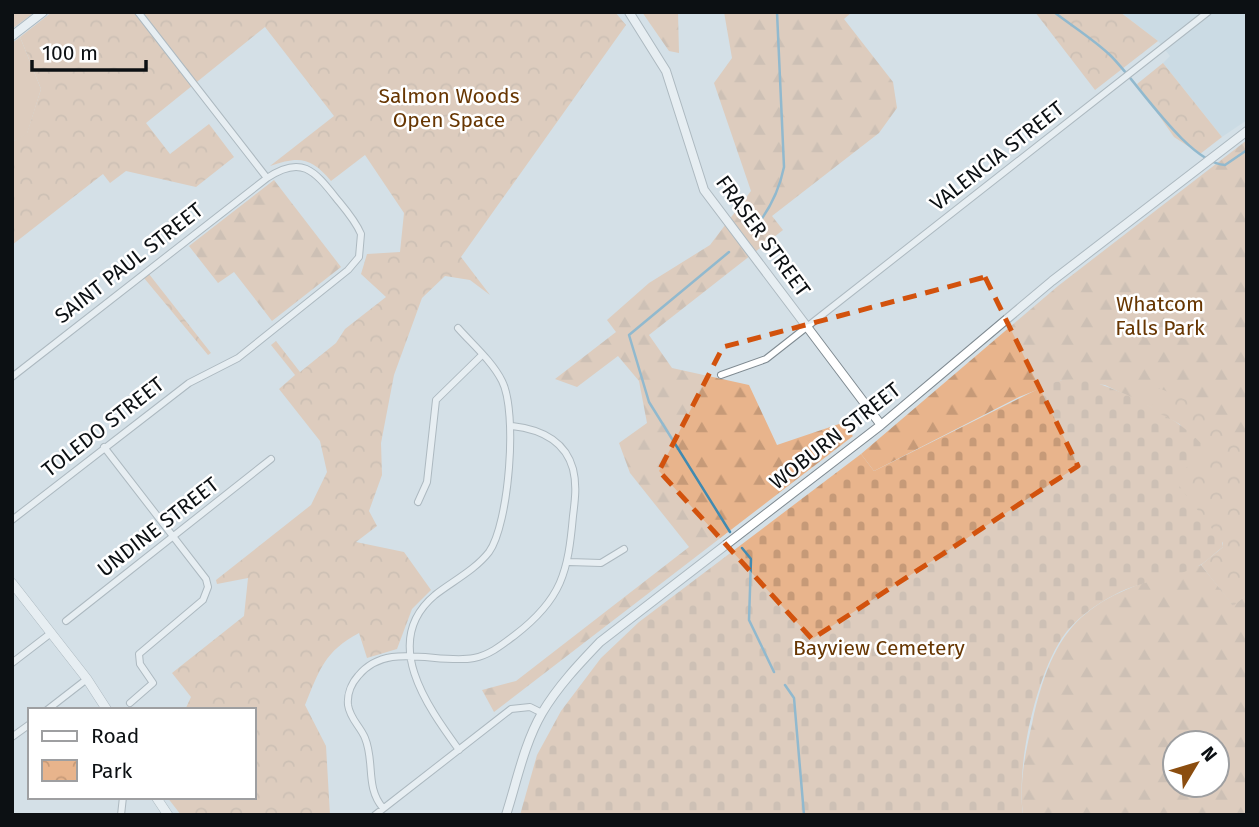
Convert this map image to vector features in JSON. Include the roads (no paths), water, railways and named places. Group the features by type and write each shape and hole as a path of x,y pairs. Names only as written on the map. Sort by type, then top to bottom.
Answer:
{"main road":[{"path":"12,583 87,678 106,708"},
{"path":"157,799 168,815"}],"street":[{"path":"12,36 43,12"},
{"path":"138,12 267,178"},
{"name":"FRASER STREET","path":"629,12 666,71 704,190 881,425"},
{"name":"VALENCIA STREET","path":"721,375 766,359 808,328 1208,12"},
{"name":"WOBURN STREET","path":"506,815 529,741 542,713 567,677 600,642 881,425 1052,281 1247,131"},
{"name":"TOLEDO STREET","path":"12,520 189,383 238,358 348,271 361,251 362,239 358,227 316,174 294,166 267,178"},
{"name":"SAINT PAUL STREET","path":"12,377 267,178"},
{"path":"458,328 503,383 512,426 502,520 495,541 483,559 436,595 418,614 410,635 410,655 424,698 459,750"},
{"path":"418,502 428,482 436,400 482,355"},
{"path":"383,808 372,790 367,747 350,713 349,693 359,674 368,666 410,655 464,659 491,652 541,614 558,591 569,562 576,490 569,459 552,439 540,432 512,426"},
{"path":"104,447 206,579 207,594 141,650 138,659 153,683 130,703"},
{"name":"UNDINE STREET","path":"66,621 271,459"},
{"path":"569,562 590,565 601,563 624,549"},
{"path":"12,663 51,633"},
{"path":"50,708 87,678"},
{"path":"375,815 514,708 530,707 542,713"},
{"path":"12,737 28,725"}],"waterway":[{"path":"751,233 772,202 784,167 777,12"},
{"path":"1054,12 1110,55 1163,119 1195,150 1210,160 1225,165 1247,150"},
{"path":"729,252 629,335 649,402 730,532"},
{"path":"742,548 751,559 749,620 774,672"},
{"path":"785,685 794,698 804,815"}],"park label":[{"name":"Salmon Woods Open Space","path":"449,108"},
{"name":"Whatcom Falls Park","path":"1160,316"},
{"name":"Bayview Cemetery","path":"879,648"}]}
